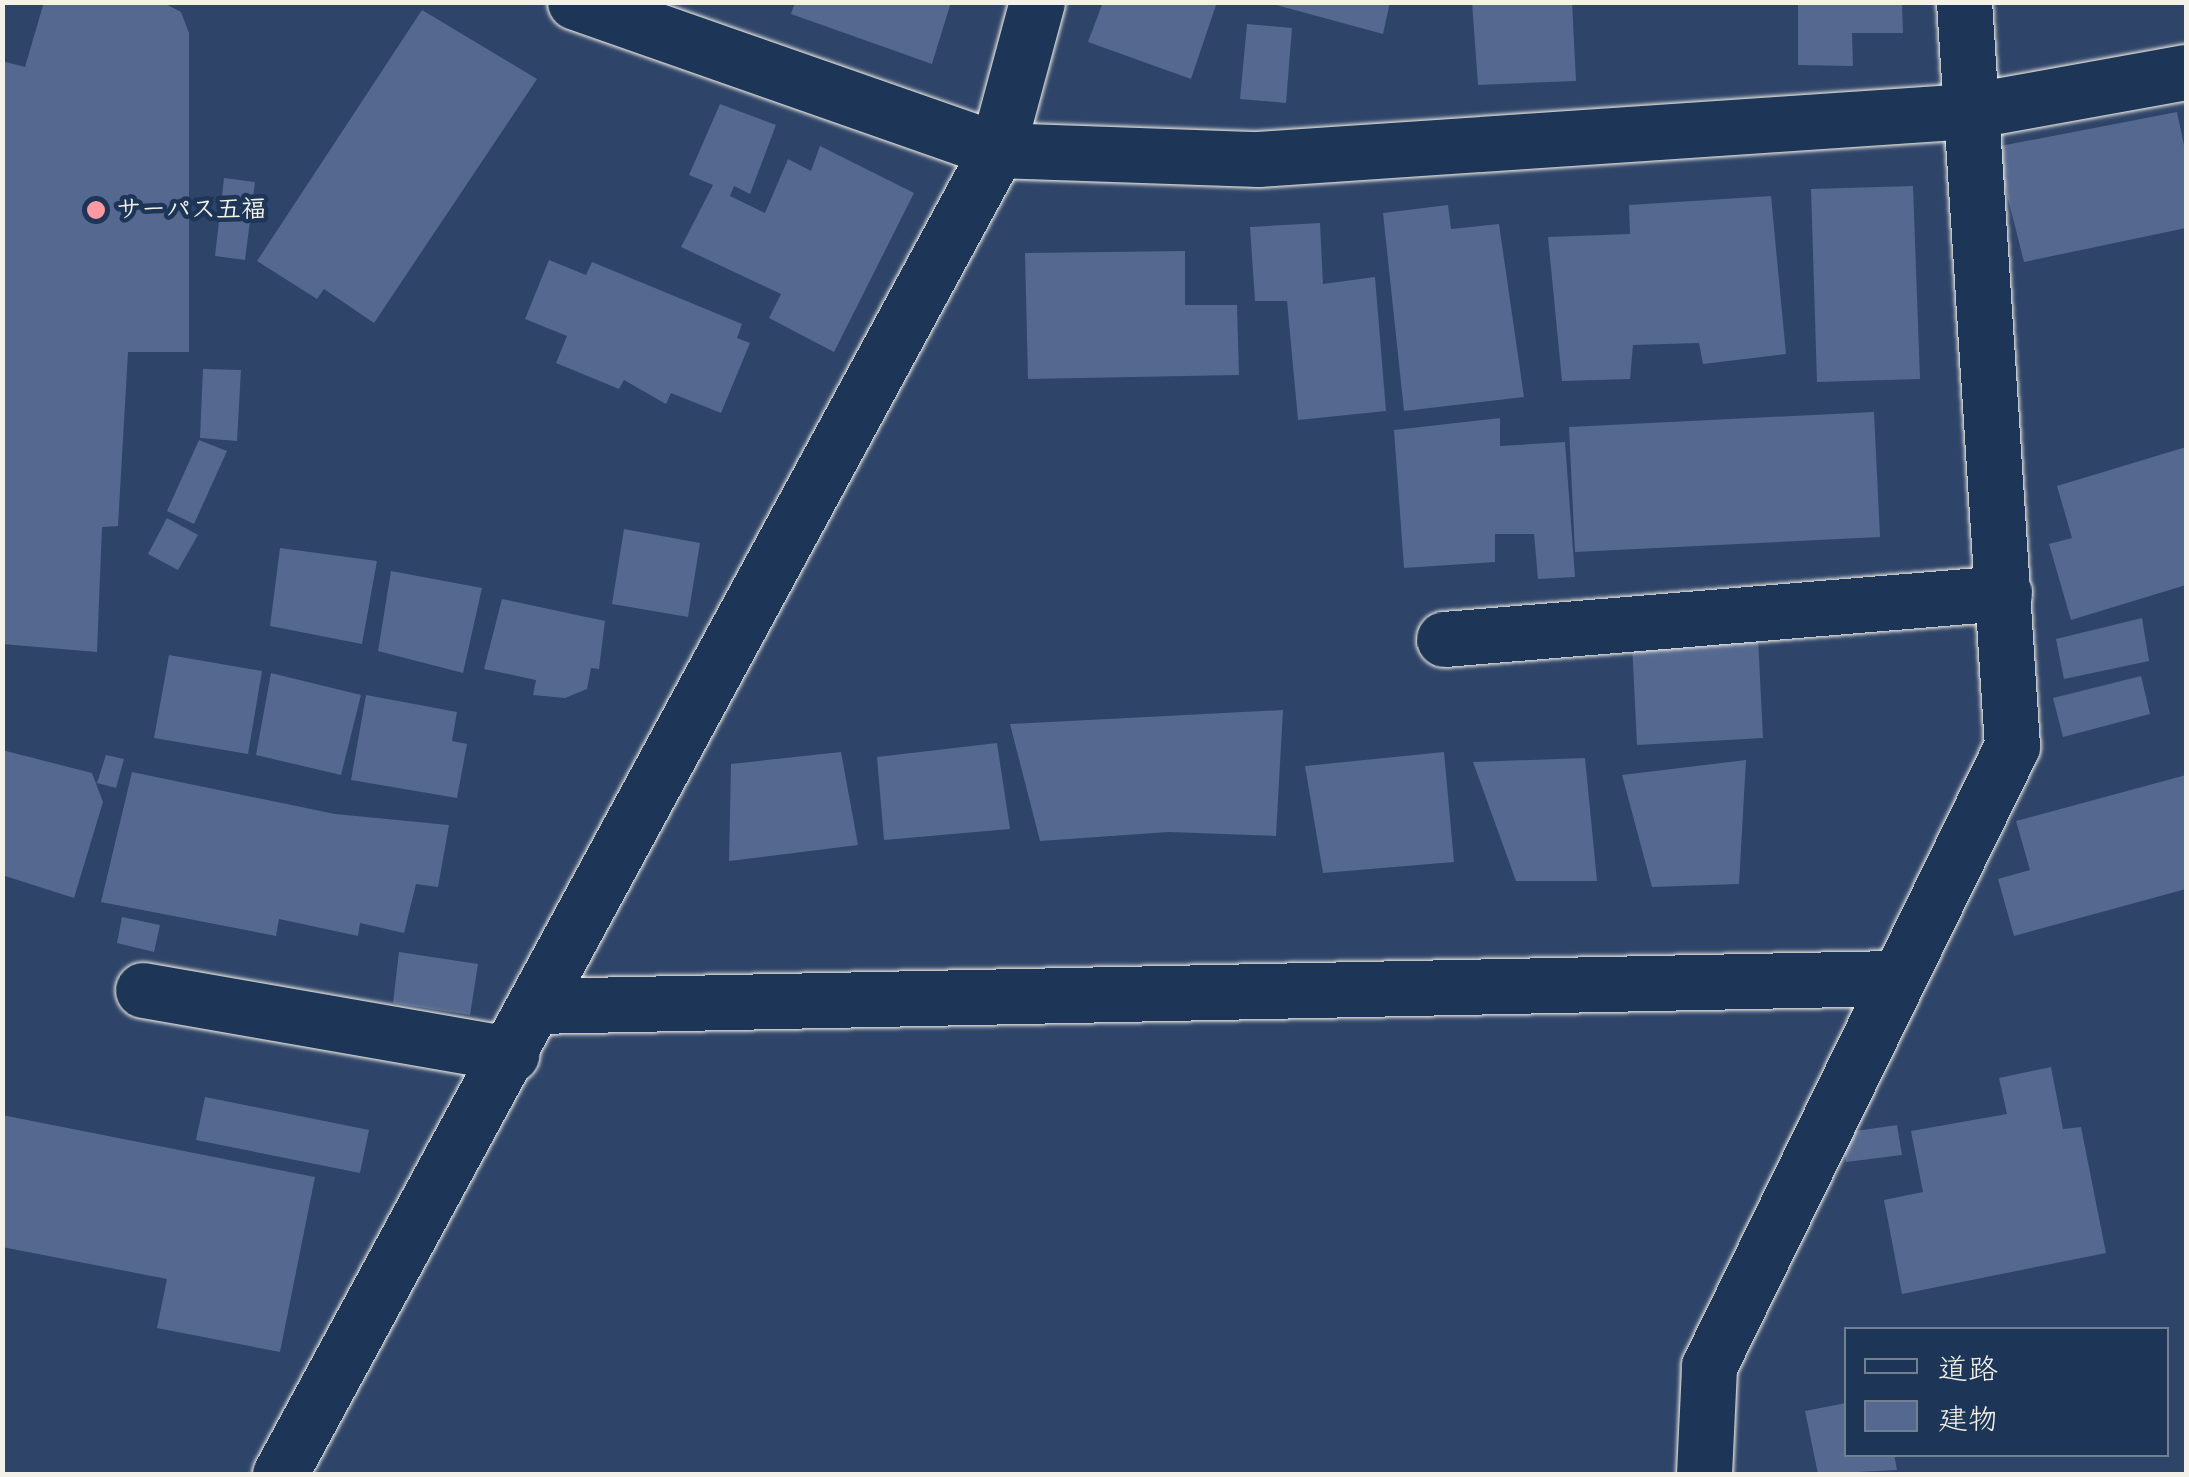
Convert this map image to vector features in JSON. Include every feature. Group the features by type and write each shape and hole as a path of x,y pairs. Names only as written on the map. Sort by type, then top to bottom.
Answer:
{"street":[{"path":"575,2 997,150 1258,159 1969,112 2186,72"},
{"path":"280,1474 511,1054 997,150 1037,2"},
{"path":"1704,1474 1709,1366 2012,746 1964,2"},
{"path":"1444,639 2004,594"},
{"path":"535,1006 1898,978"},
{"path":"143,990 511,1054"}],"building":[{"name":"サーパス五福","path":"44,2 162,2 181,12 189,33 189,352 128,352 118,526 102,527 97,652 2,644 2,61 25,67"},
{"path":"795,2 951,2 932,64 791,14"},
{"path":"1103,2 1217,2 1191,79 1088,42"},
{"path":"1265,2 1390,2 1383,34"},
{"path":"1472,2 1572,2 1576,81 1478,85"},
{"path":"1798,2 1902,2 1903,33 1852,33 1853,66 1798,65"},
{"path":"422,10 537,79 374,323 324,289 317,299 257,261"},
{"path":"1247,24 1292,28 1286,103 1240,99"},
{"path":"720,104 776,125 750,194 734,186 730,196 765,213 788,159 811,171 820,146 914,193 834,352 769,318 781,294 681,247 713,185 689,175"},
{"path":"2177,112 2186,155 2186,228 2024,262 1995,147"},
{"path":"224,178 255,182 245,260 215,256"},
{"path":"1913,186 1920,379 1817,382 1811,189"},
{"path":"1771,196 1786,354 1703,364 1699,343 1633,345 1630,379 1562,381 1548,237 1630,234 1629,205"},
{"path":"1448,205 1451,229 1499,224 1524,397 1404,411 1383,213"},
{"path":"1320,223 1323,284 1375,277 1386,411 1298,420 1287,301 1255,301 1250,227"},
{"path":"1185,251 1185,305 1237,305 1239,375 1028,379 1025,253"},
{"path":"549,260 586,275 592,262 742,324 737,338 750,343 721,413 671,393 666,404 624,380 619,389 556,363 567,336 525,319"},
{"path":"203,369 241,370 237,441 200,438"},
{"path":"1874,412 1880,537 1575,552 1569,427"},
{"path":"1500,418 1500,446 1565,442 1575,577 1538,579 1534,534 1495,534 1495,562 1404,568 1394,430"},
{"path":"199,440 227,451 194,524 167,511"},
{"path":"2186,447 2186,585 2071,620 2049,544 2072,538 2057,486"},
{"path":"167,518 198,535 178,570 148,554"},
{"path":"624,529 700,543 688,617 612,604"},
{"path":"280,548 377,561 362,644 270,626"},
{"path":"391,571 482,588 463,673 378,651"},
{"path":"502,599 605,621 599,669 591,668 587,689 565,698 533,695 536,680 484,669"},
{"path":"2142,618 2149,661 2064,679 2056,639"},
{"path":"1758,637 1763,738 1637,745 1632,643"},
{"path":"169,655 262,671 248,754 154,738"},
{"path":"271,673 361,695 341,775 256,755"},
{"path":"2141,676 2150,714 2063,737 2053,698"},
{"path":"366,695 457,712 452,741 467,744 457,798 351,780"},
{"path":"1283,710 1276,836 1169,832 1040,841 1010,724"},
{"path":"997,743 1010,829 884,840 877,757"},
{"path":"2,750 92,773 103,802 74,898 2,875"},
{"path":"841,752 858,845 729,861 731,764"},
{"path":"1444,752 1454,862 1323,873 1305,766"},
{"path":"106,755 124,759 116,788 97,783"},
{"path":"1585,758 1597,881 1516,881 1473,762"},
{"path":"1746,760 1739,884 1652,887 1622,775"},
{"path":"132,772 335,814 449,825 438,887 416,884 404,933 360,923 358,936 279,919 276,936 101,902"},
{"path":"2186,775 2186,889 2014,936 1998,879 2030,870 2016,821"},
{"path":"122,917 160,925 154,952 117,943"},
{"path":"399,952 478,964 470,1015 393,1003"},
{"path":"2051,1067 2063,1129 2081,1127 2106,1253 1902,1294 1884,1200 1923,1192 1911,1131 2007,1114 1999,1078"},
{"path":"205,1097 369,1130 360,1173 196,1140"},
{"path":"2,1115 315,1177 280,1352 157,1328 167,1279 2,1247"},
{"path":"1897,1125 1902,1155 1846,1162 1842,1133"},
{"path":"1844,1403 1844,1457 1895,1457 1897,1470 1818,1474 1805,1411"}],"place":[{"name":"サーパス五福","path":"96,210"}]}
